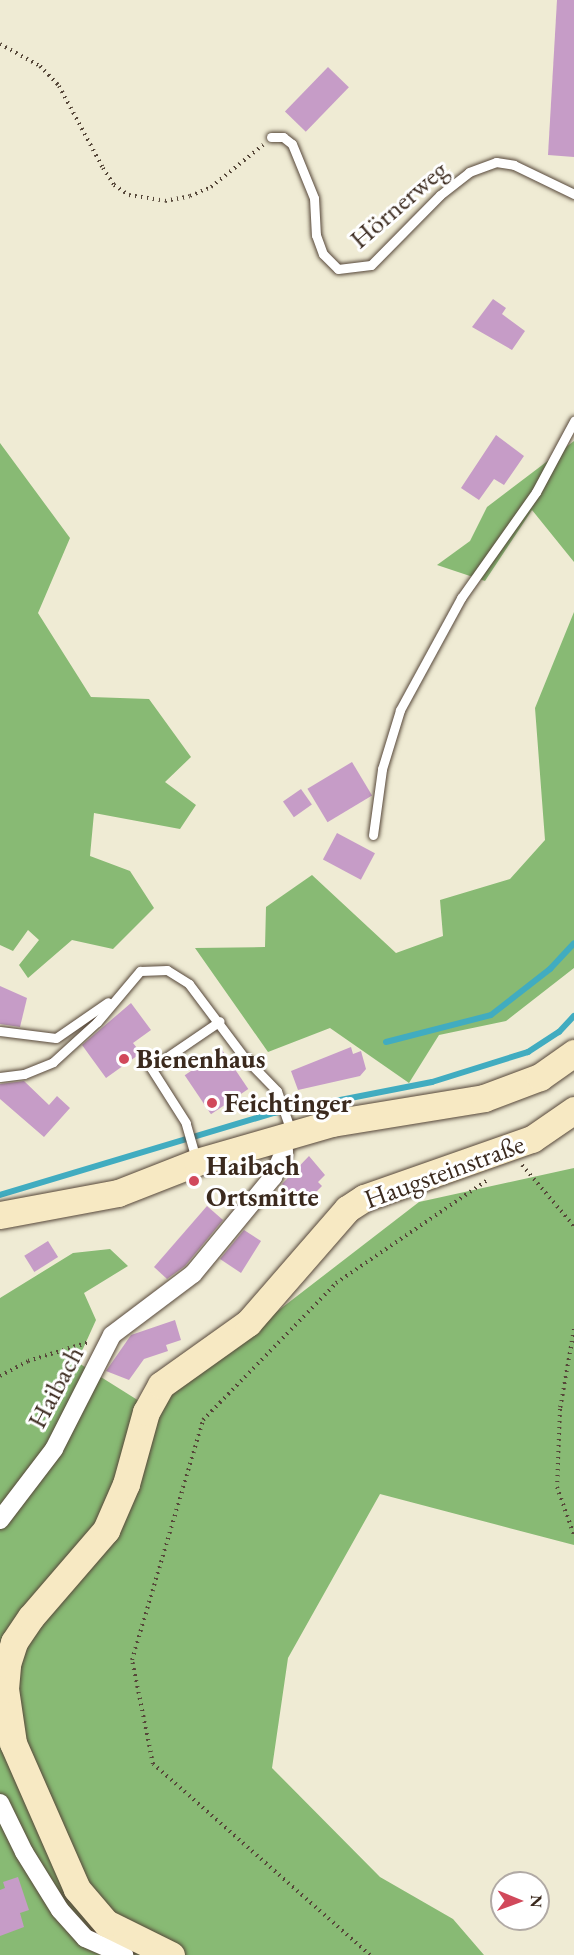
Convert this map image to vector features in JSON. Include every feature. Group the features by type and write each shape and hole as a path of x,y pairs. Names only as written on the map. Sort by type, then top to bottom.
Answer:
{"main road":[{"path":"0,1215 118,1192 194,1152 363,1116 484,1098 540,1077 574,1053"},
{"name":"Haugsteinstraße","path":"166,1954 106,1923 77,1889 13,1743 5,1689 7,1664 14,1642 31,1617 106,1530 126,1484 146,1413 161,1385 248,1323 347,1209 364,1198 532,1139 574,1110"}],"street":[{"path":"112,1335 193,1274 273,1177 284,1152 287,1131"},
{"name":"Haibach","path":"1,1520 54,1449 112,1335"},
{"path":"0,1803 24,1852 60,1910 85,1938 124,1955"}],"lane":[{"name":"Hörnerweg","path":"271,137 283,137 292,144 314,198 320,244 338,269 371,265 455,183 469,172 496,162 514,165 574,194"},
{"path":"373,835 382,769 400,710 461,598 536,492 574,421"},
{"path":"0,1031 56,1038 114,997 140,971 167,970 189,984 219,1021 243,1056 283,1101 287,1131"},
{"path":"0,1077 33,1072 54,1062 97,1022 114,997"},
{"path":"194,1152 186,1123 151,1068 219,1021"}],"path":[{"path":"0,44 40,66 59,86 114,184 129,195 165,201 212,187 271,137"},
{"path":"517,1160 574,1226"},
{"path":"370,1955 153,1764 132,1660 203,1420 336,1283 498,1173"},
{"path":"574,1329 560,1408 557,1487 574,1535"},
{"path":"0,1376 28,1361 112,1335"}],"green space":[{"path":"574,441 574,562 532,510 485,581 437,565 470,541 487,507"},
{"path":"0,443 70,538 38,613 91,697 149,699 191,757 165,782 196,805 180,829 94,813 90,856 130,871 154,908 113,949 72,940 28,978 19,965 39,940 28,930 13,951 0,945"},
{"path":"574,612 574,968 506,1021 439,1035 409,1083 330,1028 268,1052 195,948 265,947 266,907 312,875 396,953 443,936 440,900 510,879 545,840 535,708"},
{"path":"574,1168 574,1545 380,1494 288,1658 272,1768 380,1877 453,1919 484,1955 0,1955 0,1298 73,1253 110,1249 128,1266 84,1293 96,1320 77,1362 155,1411 183,1384 419,1202"}],"building":[{"path":"557,0 574,0 574,157 548,155"},
{"path":"328,67 349,87 306,132 285,112"},
{"path":"493,299 506,308 502,314 525,331 512,350 472,327"},
{"path":"496,435 524,456 504,485 494,479 479,500 461,488"},
{"path":"352,762 372,795 328,822 307,789"},
{"path":"301,789 312,805 294,817 283,802"},
{"path":"337,833 375,853 361,880 323,859"},
{"path":"0,986 27,998 20,1027 0,1024"},
{"path":"131,1003 151,1030 133,1043 141,1053 106,1078 82,1045"},
{"path":"351,1047 353,1054 361,1051 366,1069 360,1076 298,1090 291,1071"},
{"path":"222,1050 248,1089 211,1114 185,1075"},
{"path":"24,1081 49,1105 57,1096 70,1108 44,1137 0,1099 0,1084"},
{"path":"309,1156 325,1175 318,1182 322,1186 312,1196 307,1194 298,1201 282,1184"},
{"path":"207,1206 223,1220 185,1266 167,1279 154,1267"},
{"path":"244,1230 261,1241 241,1273 220,1259"},
{"path":"48,1241 58,1257 34,1272 24,1256"},
{"path":"175,1320 181,1340 166,1345 168,1351 144,1359 129,1380 106,1371 131,1335"},
{"path":"18,1877 29,1910 20,1913 24,1927 0,1936 0,1890 5,1888 3,1882"}],"waterway":[{"name":"Haibach","path":"386,1042 491,1015 550,969 574,943"},
{"path":"0,1195 274,1113 432,1082 528,1052 559,1032 574,1016"}],"place":[{"name":"Bienenhaus","path":"124,1059"},
{"name":"Feichtinger","path":"212,1103"},
{"name":"Haibach Ortsmitte","path":"194,1181"}]}
